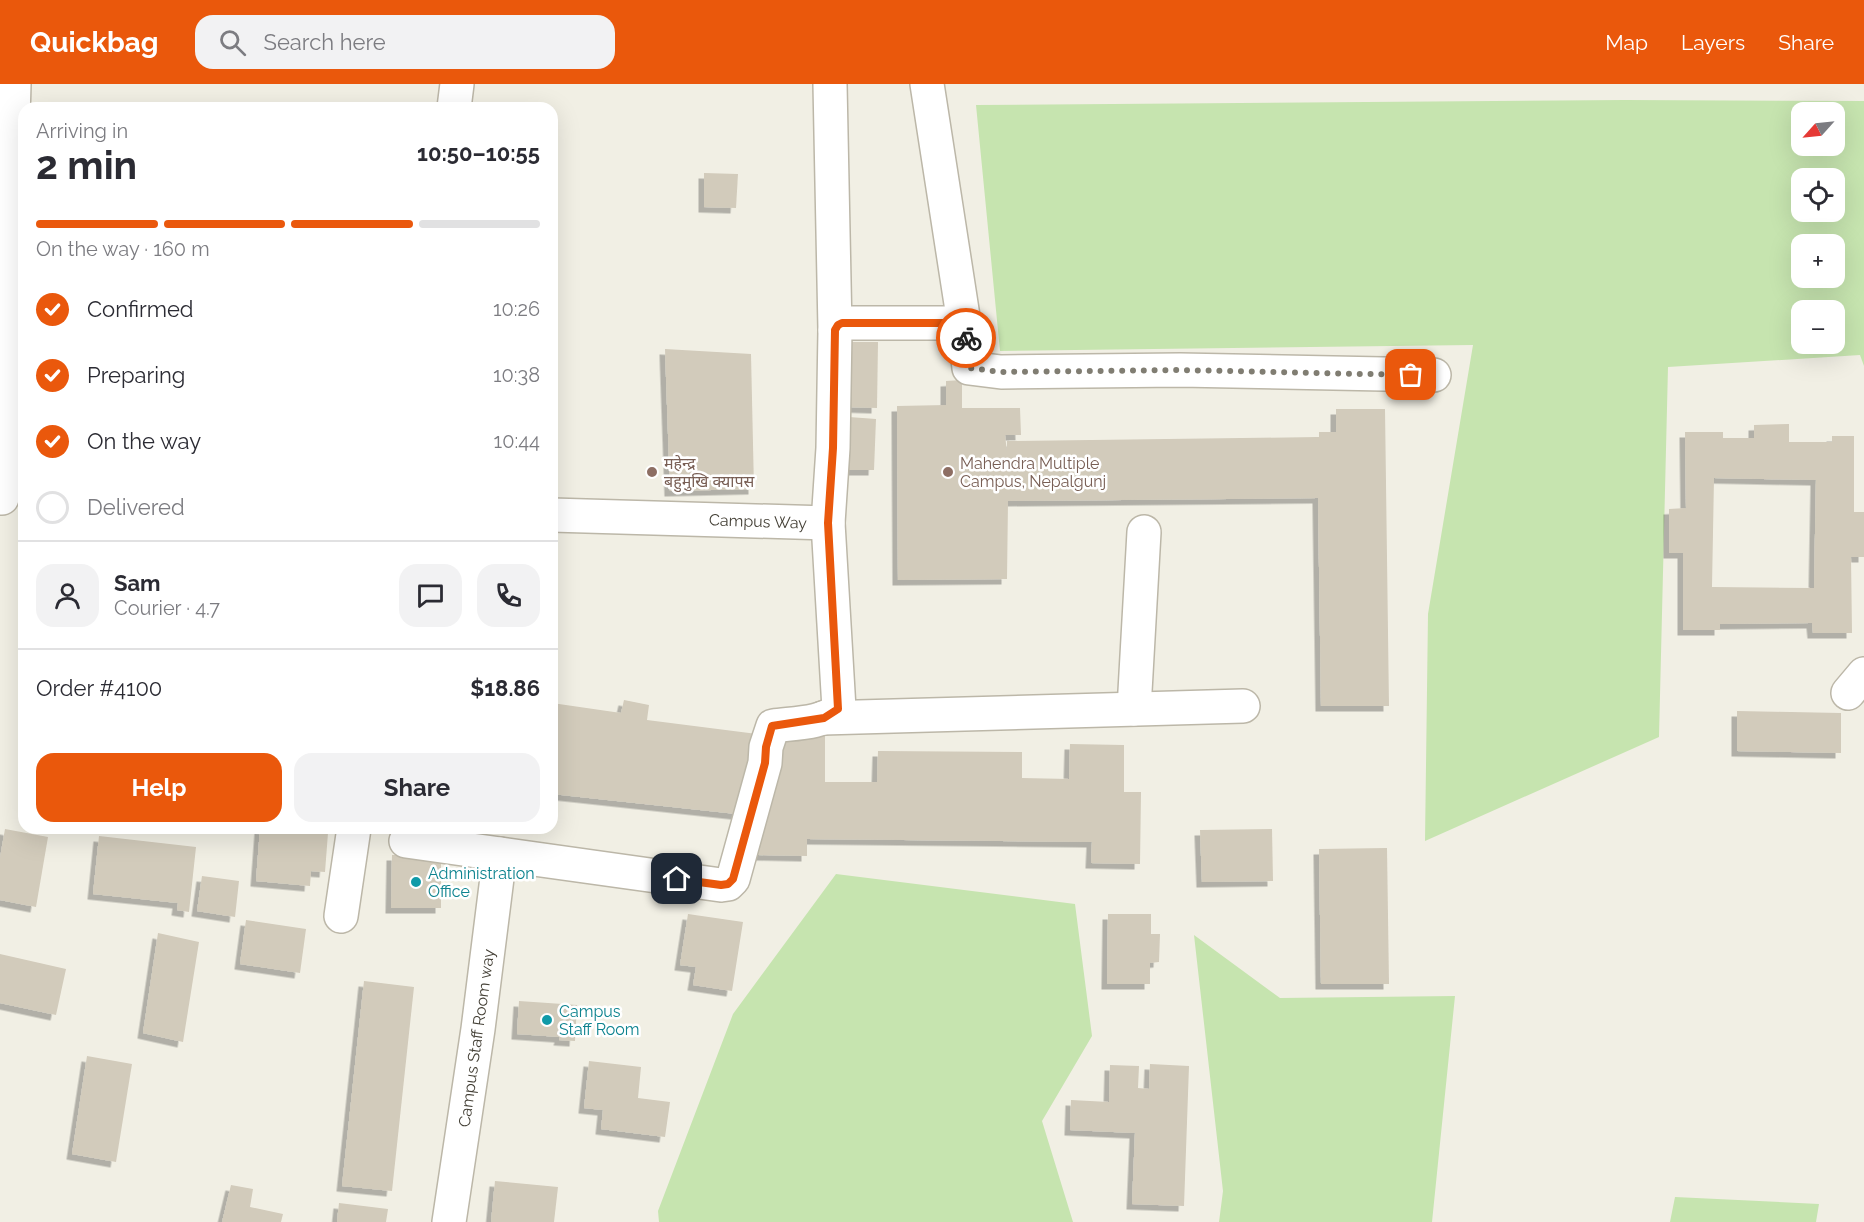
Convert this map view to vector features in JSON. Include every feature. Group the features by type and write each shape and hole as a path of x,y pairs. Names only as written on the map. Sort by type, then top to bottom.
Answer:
{"street":[{"path":"2,498 14,84"},
{"path":"455,102 457,84"},
{"name":"Campus Way","path":"558,515 828,523 833,448 835,330 830,84"},
{"path":"927,84 969,368 1001,372 1180,370 1434,375"},
{"path":"835,330 842,323 964,323"},
{"path":"824,718 838,709 828,523"},
{"path":"1134,709 1144,532"},
{"path":"406,841 721,885 728,884 733,879 765,763 766,747 772,726 824,718 1243,706"},
{"path":"341,916 353,834"},
{"name":"Campus Staff Room way","path":"449,1222 478,1029 500,854"}],"green space":[{"path":"1625,100 1864,101 1864,366 1860,355 1668,367 1659,737 1425,841 1428,614 1473,345 1000,351 976,105"},
{"path":"836,874 1075,904 1092,1036 1042,1121 1073,1222 659,1222 658,1211 733,1014"},
{"path":"1194,935 1280,998 1455,996 1432,1222 1219,1222 1223,1191"},
{"path":"1675,1197 1819,1204 1816,1222 1670,1222"}],"building":[{"path":"704,173 738,174 736,208 704,207"},
{"path":"848,342 878,342 877,408 846,407"},
{"path":"665,349 751,354 754,489 670,491"},
{"path":"962,380 962,408 1020,408 1021,435 1005,435 1007,452 1007,441 1319,437 1319,432 1336,432 1336,409 1385,409 1389,706 1321,706 1318,498 1008,501 1007,579 898,580 897,406 946,405 946,381"},
{"path":"849,417 876,419 874,470 847,470"},
{"path":"1789,424 1789,442 1832,442 1832,436 1854,436 1854,512 1864,512 1864,557 1851,557 1852,633 1813,633 1812,623 1720,624 1720,630 1683,630 1683,553 1669,553 1669,509 1686,508 1685,432 1723,432 1723,438 1754,438 1754,425","holes":["1714,478 1816,480 1814,588 1712,587"]},
{"path":"624,700 649,705 647,720 757,734 746,815 558,795 558,704 621,713"},
{"path":"1737,711 1841,713 1841,753 1737,751"},
{"path":"776,736 825,736 825,782 877,782 878,751 1022,752 1022,778 1069,779 1070,744 1124,745 1124,792 1141,792 1140,864 1091,863 1092,842 807,839 807,856 758,855 759,786 776,786"},
{"path":"5,829 18,831 18,834 48,837 36,907 0,900 0,858"},
{"path":"1272,829 1273,881 1202,882 1200,830"},
{"path":"260,834 328,834 325,872 311,871 310,886 256,881"},
{"path":"99,836 196,847 189,912 177,910 178,903 93,894"},
{"path":"1387,848 1389,984 1321,984 1319,849"},
{"name":"Administration Office","path":"392,855 441,855 441,908 391,908"},
{"path":"202,876 239,881 235,917 197,911"},
{"path":"688,914 743,922 732,991 693,985 696,967 680,965"},
{"path":"1108,914 1151,914 1151,934 1160,934 1159,962 1150,963 1150,984 1107,984"},
{"path":"246,920 306,929 300,973 240,964"},
{"path":"158,933 199,942 183,1042 143,1033"},
{"path":"0,954 66,969 56,1015 0,1003"},
{"path":"364,981 414,987 392,1191 342,1186"},
{"name":"Campus Staff Room","path":"519,1001 577,1005 575,1041 559,1040 560,1037 517,1034"},
{"path":"87,1056 132,1064 116,1162 72,1154"},
{"path":"589,1061 641,1067 638,1098 670,1102 665,1137 601,1129 603,1110 584,1108"},
{"path":"1150,1064 1189,1066 1184,1206 1132,1204 1135,1133 1070,1130 1071,1100 1109,1102 1110,1065 1139,1066 1138,1088 1149,1089"},
{"path":"495,1181 558,1187 554,1222 491,1222"},
{"path":"231,1185 253,1189 250,1207 283,1214 281,1222 222,1222"},
{"path":"339,1203 388,1209 386,1222 337,1222"}],"way so far":[{"path":"966,338 969,368 1001,372 1180,370 1411,375"}],"place":[{"name":"महेन्द्र बहुमुखि क्यापस","path":"652,472"},
{"name":"Mahendra Multiple Campus, Nepalgunj","path":"948,472"},
{"name":"Administration Office","path":"416,882"},
{"name":"Campus Staff Room","path":"547,1020"}],"route":[{"path":"677,879 721,885 728,884 733,879 765,763 766,747 772,726 824,718 838,709 828,523 833,448 835,330 842,323 964,323 966,338"}]}
